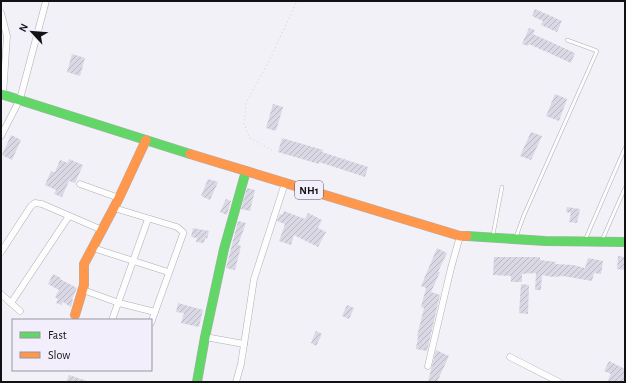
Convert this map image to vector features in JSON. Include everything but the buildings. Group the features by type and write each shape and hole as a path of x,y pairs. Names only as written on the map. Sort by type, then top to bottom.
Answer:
{"main road":[{"name":"NH1","path":"2,94 55,112 460,236 515,240 625,242"},
{"path":"74,315 83,290 84,267 146,140"},
{"path":"197,382 224,249 246,171"}],"street":[{"path":"1,136 20,99 46,1"},
{"path":"1,13 7,36 2,94"},
{"path":"236,382 241,364 254,279 285,183"},
{"path":"80,184 119,198"},
{"path":"1,252 33,204 38,203 102,230"},
{"path":"114,208 177,228 183,232 152,320"},
{"path":"11,303 69,216"},
{"path":"112,319 148,219"},
{"path":"428,366 460,236"},
{"path":"93,248 168,272"},
{"path":"83,290 119,303 155,312"},
{"path":"1,294 20,311"},
{"path":"205,337 244,344"},
{"path":"510,357 559,382"}],"lane":[{"path":"515,240 527,208 597,51 567,40"},
{"path":"585,242 625,148"},
{"path":"492,238 502,187"},
{"path":"602,242 625,188"}],"path":[{"path":"272,150 250,138 244,124 246,103 270,59 297,1"}],"traffic: fast":[{"path":"1,94 190,154"},
{"path":"197,382 224,249 246,171"},
{"path":"467,236 545,241 625,242"}],"traffic: slow":[{"path":"75,315 84,285 84,264 119,198 146,140"},
{"path":"190,154 460,236 467,236"}]}
